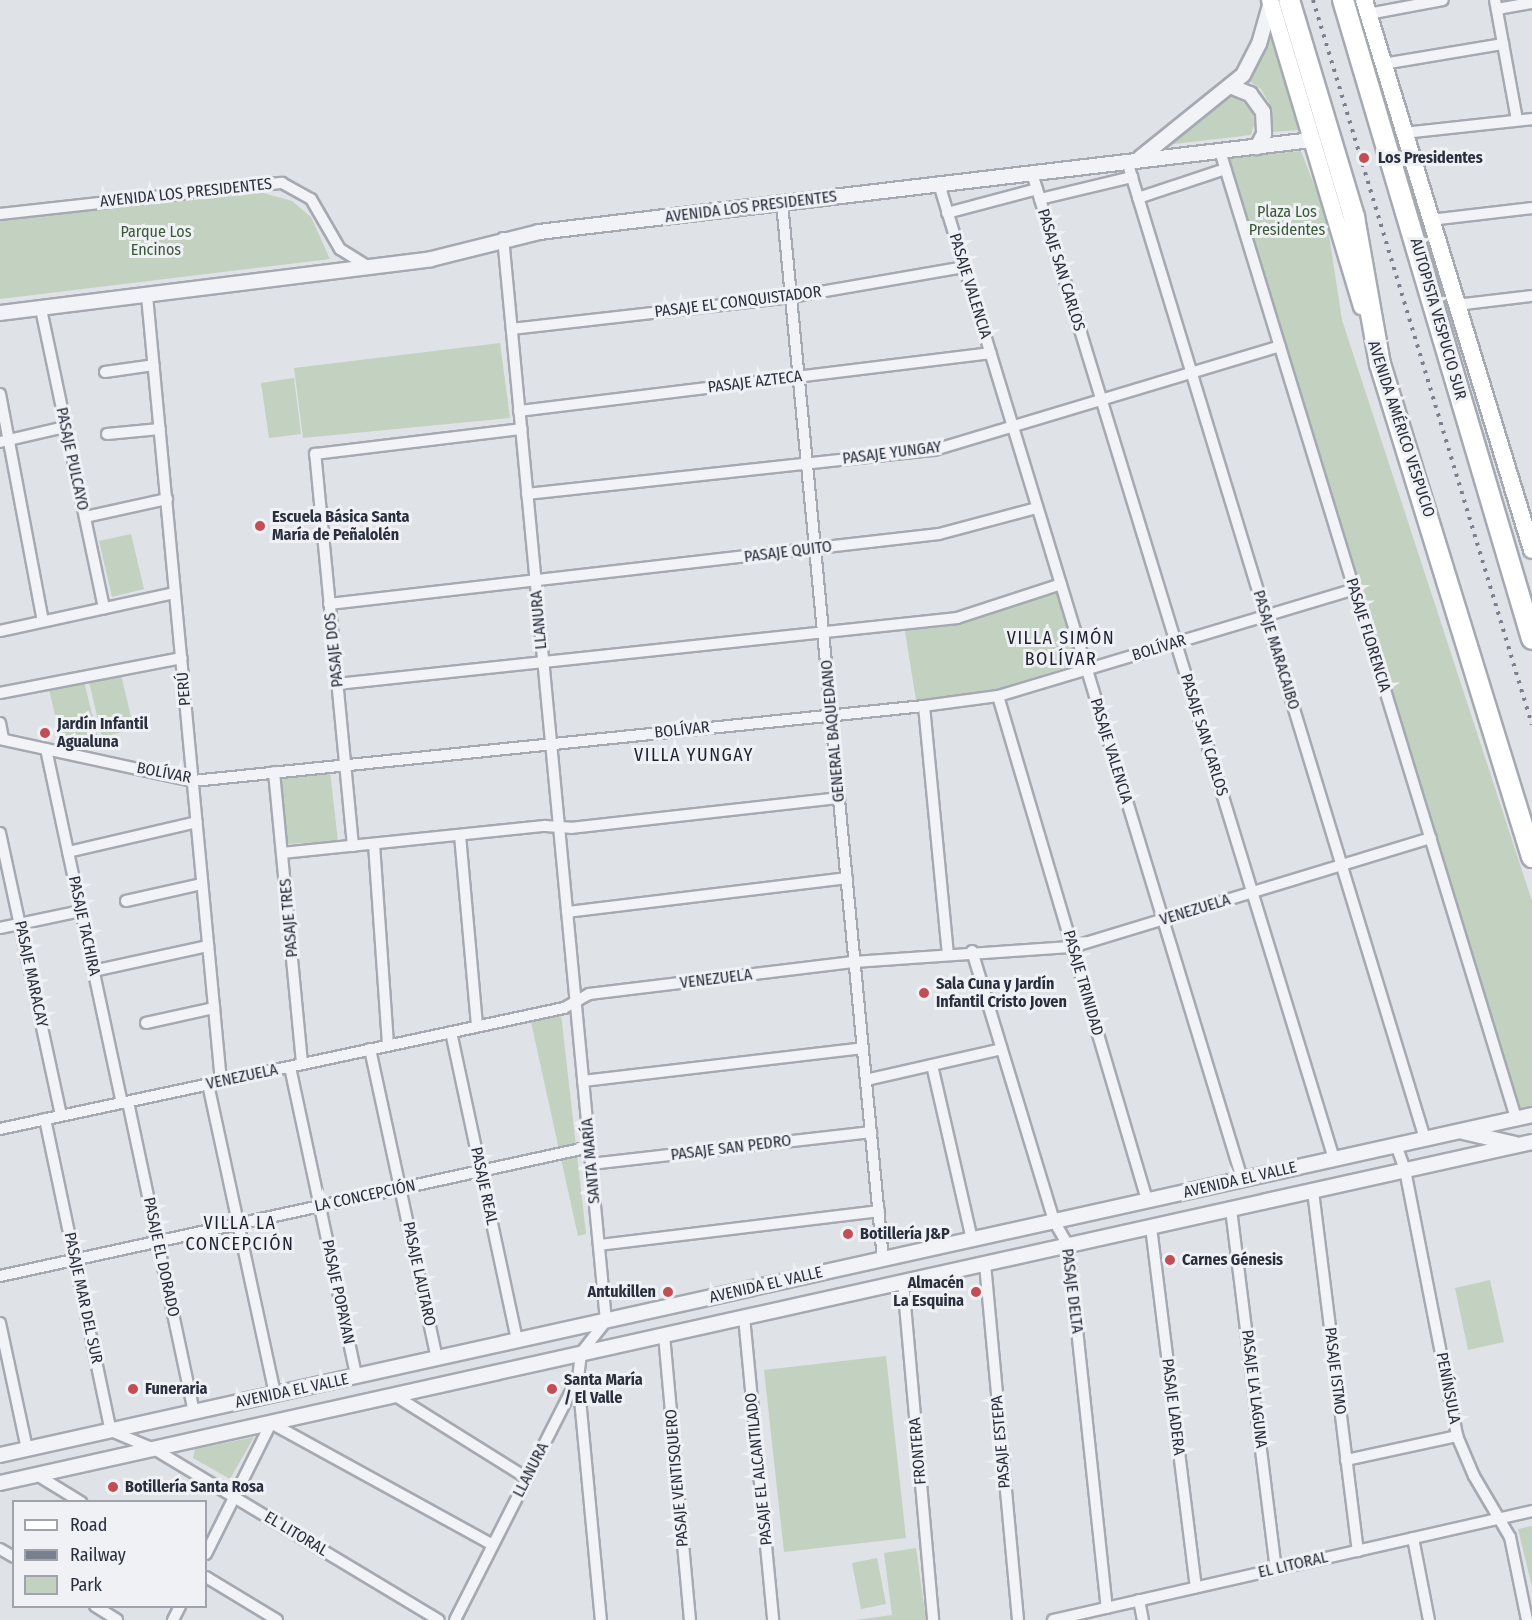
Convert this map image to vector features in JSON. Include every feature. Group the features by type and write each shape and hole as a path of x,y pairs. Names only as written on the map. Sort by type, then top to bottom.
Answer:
{"highway":[{"name":"AUTOPISTA VESPUCIO SUR","path":"1343,0 1532,639"},
{"path":"1277,1 1354,218 1380,364"},
{"name":"AVENIDA AMÉRICO VESPUCIO","path":"1380,364 1532,857"}],"main road":[{"name":"AVENIDA AMÉRICO VESPUCIO","path":"1277,1 1312,140 1380,364"},
{"path":"1366,7 1532,550"}],"street":[{"path":"1366,7 1443,0"},
{"path":"1132,160 1230,86 1250,64 1277,1"},
{"path":"1517,120 1496,5 1532,3"},
{"path":"1383,64 1503,44"},
{"path":"1230,86 1250,94 1263,112 1265,126 1257,147"},
{"path":"1404,134 1532,119"},
{"name":"AVENIDA LOS PRESIDENTES","path":"0,314 454,255 503,238 1312,140"},
{"name":"PASAJE FLORENCIA","path":"1220,151 1516,1118"},
{"name":"PASAJE MARACAIBO","path":"1132,160 1132,177 1138,198 1425,1138"},
{"path":"1138,198 1225,169"},
{"name":"PASAJE SAN CARLOS","path":"1032,173 1334,1159"},
{"path":"947,213 1132,177"},
{"name":"AVENIDA LOS PRESIDENTES","path":"0,214 282,183 311,199 340,249 369,267"},
{"name":"PASAJE VALENCIA","path":"939,184 1242,1179"},
{"name":"GENERAL BAQUEDANO","path":"782,203 883,1259"},
{"path":"1430,220 1532,208"},
{"name":"LLANURA","path":"503,238 576,1001"},
{"name":"PASAJE EL CONQUISTADOR","path":"512,329 791,297 964,267"},
{"name":"PERÚ","path":"147,296 221,1082"},
{"path":"1456,305 1532,297"},
{"name":"PASAJE PULCAYO","path":"41,309 104,608"},
{"name":"PASAJE YUNGAY","path":"527,494 934,450 1280,346"},
{"name":"PASAJE AZTECA","path":"519,411 990,353"},
{"path":"105,372 154,365"},
{"path":"0,394 5,440 44,621"},
{"path":"5,440 65,427"},
{"path":"107,434 160,429"},
{"name":"PASAJE DOS","path":"353,846 315,454 521,429"},
{"path":"85,517 167,500"},
{"name":"PASAJE QUITO","path":"330,604 952,533 1037,508"},
{"path":"337,684 823,629 957,618 1061,584"},
{"name":"BOLÍVAR","path":"2,739 193,781 924,706 998,696 1354,589"},
{"path":"0,631 175,593"},
{"path":"0,693 182,658"},
{"name":"PASAJE TRINIDAD","path":"998,696 1147,1200"},
{"path":"924,706 948,954"},
{"path":"0,723 2,739"},
{"name":"PASAJE TACHIRA","path":"46,749 93,971 125,1102"},
{"name":"PASAJE TRES","path":"274,772 302,1064"},
{"path":"282,853 839,798"},
{"path":"68,852 197,822"},
{"name":"PASAJE MARACAY","path":"0,833 62,1116"},
{"path":"460,835 477,1026"},
{"name":"VENEZUELA","path":"0,1128 564,1008 589,994 855,962 972,951 1072,947 1431,838"},
{"path":"374,844 388,1045"},
{"path":"567,912 847,878"},
{"path":"126,901 202,884"},
{"path":"0,928 81,911"},
{"path":"93,971 208,946"},
{"name":"PASAJE DELTA","path":"972,951 1054,1221 1068,1245 1107,1608"},
{"name":"SANTA MARÍA","path":"576,1001 606,1321"},
{"path":"146,1023 214,1008"},
{"name":"PASAJE REAL","path":"451,1032 517,1341"},
{"path":"583,1081 863,1048"},
{"name":"PASAJE LAUTARO","path":"370,1049 437,1358"},
{"path":"866,1080 1002,1049"},
{"path":"932,1065 972,1239"},
{"name":"PASAJE POPAYAN","path":"290,1067 356,1376"},
{"path":"207,1552 232,1496 270,1422 269,1396 238,1224 208,1084"},
{"name":"PASAJE EL DORADO","path":"125,1102 194,1412"},
{"name":"AVENIDA EL VALLE","path":"0,1455 1532,1115"},
{"name":"PASAJE MAR DEL SUR","path":"45,1119 111,1431"},
{"path":"1458,1131 1526,1144"},
{"name":"PASAJE SAN PEDRO","path":"591,1164 871,1132"},
{"name":"AVENIDA EL VALLE","path":"0,1483 1526,1144"},
{"name":"PENÍNSULA","path":"1396,1145 1405,1170 1457,1436 1474,1476 1510,1537 1527,1618"},
{"name":"LA CONCEPCIÓN","path":"0,1276 590,1148"},
{"name":"PASAJE ISTMO","path":"1313,1191 1358,1551"},
{"name":"PASAJE LA LAGUNA","path":"1231,1209 1276,1569"},
{"path":"599,1245 879,1211"},
{"name":"PASAJE LADERA","path":"1151,1227 1196,1587"},
{"name":"PASAJE ESTEPA","path":"985,1264 1018,1620"},
{"name":"FRONTERA","path":"903,1282 933,1620"},
{"name":"PASAJE EL ALCANTILADO","path":"744,1317 773,1620"},
{"name":"LLANURA","path":"455,1620 578,1378 582,1353 606,1321"},
{"path":"0,1323 27,1449"},
{"name":"PASAJE VENTISQUERO","path":"664,1335 690,1620"},
{"path":"578,1378 601,1620"},
{"path":"394,1395 527,1478"},
{"path":"270,1422 493,1545"},
{"path":"111,1431 154,1449"},
{"path":"1346,1460 1457,1436"},
{"name":"EL LITORAL","path":"154,1449 439,1620"},
{"path":"37,1475 78,1500"},
{"name":"EL LITORAL","path":"1054,1620 1532,1511"},
{"path":"1413,1538 1429,1620"},
{"path":"207,1578 277,1620"},
{"path":"1139,1600 1143,1620"},
{"path":"98,1608 117,1620"},
{"path":"1514,1620 1527,1618"}],"green space":[{"path":"1268,26 1301,130 1269,132 1269,103 1261,89 1246,79"},
{"path":"1225,96 1239,98 1252,111 1255,122 1251,135 1165,145"},
{"name":"Plaza Los Presidentes","path":"1301,151 1326,215 1342,320 1532,901 1532,1106 1518,1109 1227,158"},
{"name":"Parque Los Encinos","path":"256,191 292,201 311,217 330,259 0,299 0,221"},
{"path":"500,343 510,418 303,438 294,368"},
{"path":"294,378 301,434 269,438 261,383"},
{"path":"131,534 144,589 112,597 99,541"},
{"path":"1055,589 1080,663 992,691 916,700 904,625 969,618"},
{"path":"121,675 134,729 102,737 89,682"},
{"path":"84,681 100,747 61,740 49,690"},
{"path":"330,772 338,841 287,844 279,778"},
{"path":"561,1014 586,1234 578,1236 531,1022"},
{"path":"1490,1280 1504,1342 1468,1350 1455,1288"},
{"path":"886,1356 906,1538 784,1552 764,1370"},
{"path":"254,1437 230,1479 193,1458 195,1449"},
{"path":"1532,1526 1532,1587 1518,1529"},
{"path":"916,1548 926,1620 856,1620 892,1615 884,1553"},
{"path":"877,1558 886,1604 861,1609 852,1563"}],"railway":[{"path":"1313,0 1532,725"}],"place":[{"name":"Los Presidentes","path":"1364,158"},
{"name":"Escuela Básica Santa María de Peñalolén","path":"260,526"},
{"name":"Jardín Infantil Agualuna","path":"45,733"},
{"name":"Sala Cuna y Jardín Infantil Cristo Joven","path":"924,993"},
{"name":"Botillería J&P","path":"848,1234"},
{"name":"Carnes Génesis","path":"1170,1260"},
{"name":"Antukillen","path":"668,1292"},
{"name":"Almacén La Esquina","path":"976,1292"},
{"name":"Funeraria","path":"133,1389"},
{"name":"Santa María / El Valle","path":"552,1389"},
{"name":"Botillería Santa Rosa","path":"113,1487"}],"district":[{"name":"VILLA SIMÓN BOLÍVAR","path":"1061,649"},
{"name":"VILLA YUNGAY","path":"694,755"},
{"name":"VILLA LA CONCEPCIÓN","path":"240,1234"}]}
